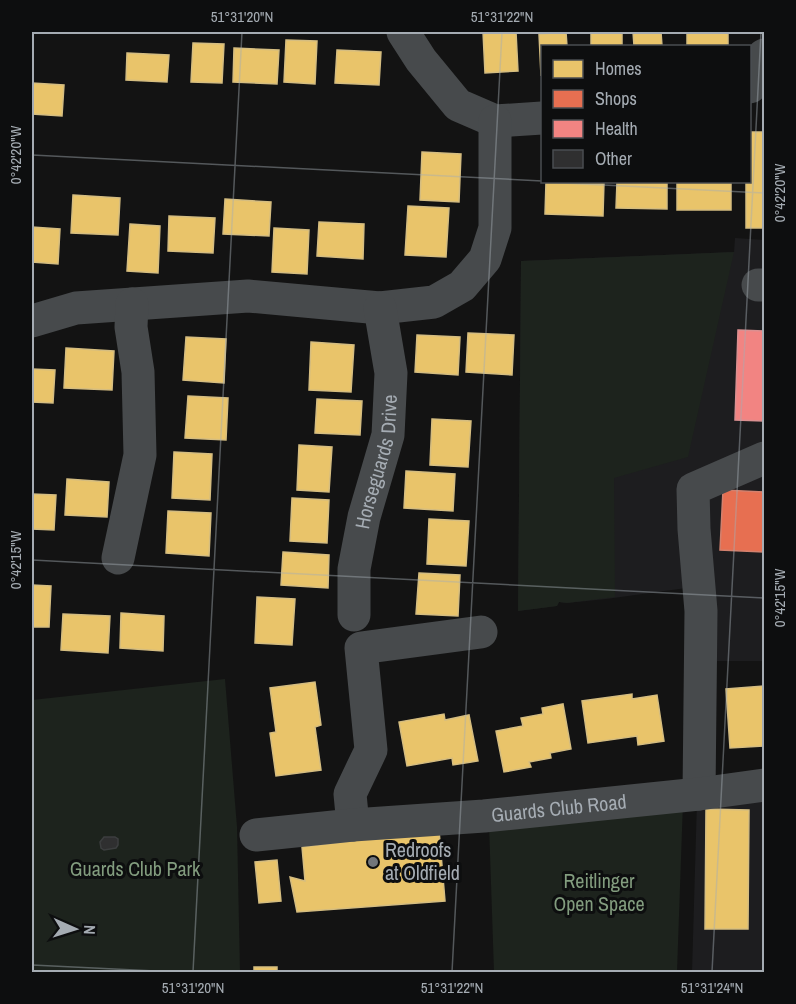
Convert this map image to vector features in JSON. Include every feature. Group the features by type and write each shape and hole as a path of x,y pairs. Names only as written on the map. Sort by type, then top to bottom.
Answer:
{"street":[{"path":"403,32 421,60 458,105 495,121 541,118"},
{"path":"751,85 765,55"},
{"path":"32,321 76,308 248,296 380,308 434,302 462,286 485,259 495,228 495,121"},
{"path":"118,558 140,455 138,372 131,327 132,304"},
{"name":"Horseguards Drive","path":"354,615 354,569 364,517 388,435 391,373 380,308"},
{"path":"699,794 701,611 693,489 765,458"},
{"path":"353,825 350,794 371,750 360,648 482,632"},
{"name":"Guards Club Road","path":"256,836 353,825 484,816 765,785"}],"shaded area":[{"path":"735,238 764,240 764,661 717,661 701,586 606,599 559,602 557,606 518,611 521,261 734,252"},
{"path":"764,794 764,972 692,972 697,800"}],"green space":[{"path":"734,252 688,457 614,478 615,597 559,602 557,606 518,611 521,261"},
{"name":"Guards Club Park","path":"225,679 237,827 240,972 32,972 32,700"},
{"name":"Reitlinger Open Space","path":"683,802 677,972 494,972 489,824"}],"building: Homes":[{"path":"483,32 516,32 518,71 485,73"},
{"path":"566,32 567,45 541,45 541,76 539,34"},
{"path":"591,32 622,32 622,45 591,45"},
{"path":"633,32 661,32 662,45 634,45"},
{"path":"687,32 728,32 728,45 687,45"},
{"path":"286,40 317,41 315,84 284,82"},
{"path":"193,43 224,44 222,83 191,82"},
{"path":"234,48 279,50 277,84 233,82"},
{"path":"337,50 381,52 379,85 335,83"},
{"path":"127,53 169,55 167,82 126,80"},
{"path":"32,83 64,85 62,116 32,114"},
{"path":"751,132 764,132 764,228 746,228 746,183 751,183"},
{"path":"422,152 461,154 459,202 420,200"},
{"path":"546,183 604,183 603,216 545,214"},
{"path":"617,183 667,183 667,209 616,208"},
{"path":"677,183 731,183 731,210 677,210"},
{"path":"73,195 120,198 118,235 71,233"},
{"path":"225,199 271,202 269,236 223,234"},
{"path":"408,206 449,208 446,257 405,255"},
{"path":"169,216 215,218 213,253 168,251"},
{"path":"319,222 364,224 363,259 317,256"},
{"path":"130,224 160,226 158,273 127,271"},
{"path":"32,227 60,229 58,264 32,262"},
{"path":"274,228 309,230 307,274 272,272"},
{"path":"468,333 514,335 512,375 466,372"},
{"path":"417,335 460,337 458,375 415,372"},
{"path":"186,337 226,339 224,383 183,380"},
{"path":"311,342 354,345 351,392 309,390"},
{"path":"66,348 114,351 112,390 64,388"},
{"path":"32,369 55,370 53,403 32,402"},
{"path":"188,396 228,398 226,440 185,438"},
{"path":"317,399 362,401 360,435 315,433"},
{"path":"432,419 471,421 468,467 430,465"},
{"path":"299,445 332,447 329,492 297,490"},
{"path":"174,452 212,454 210,500 172,498"},
{"path":"406,471 455,474 453,511 404,508"},
{"path":"67,479 109,482 107,517 65,515"},
{"path":"32,494 56,495 54,530 32,529"},
{"path":"292,498 329,500 327,543 290,541"},
{"path":"168,511 211,513 209,556 166,553"},
{"path":"429,519 469,521 466,566 427,564"},
{"path":"283,552 329,555 328,588 281,585"},
{"path":"419,573 460,575 458,616 416,614"},
{"path":"32,585 51,586 49,627 32,627"},
{"path":"257,597 295,599 292,645 255,643"},
{"path":"121,613 164,616 163,651 120,648"},
{"path":"63,614 110,616 108,653 61,650"},
{"path":"315,682 321,725 315,727 321,770 276,776 270,733 276,732 270,688"},
{"path":"764,686 764,746 730,748 726,689"},
{"path":"632,694 632,699 657,695 664,741 638,745 637,736 588,743 582,701"},
{"path":"563,704 571,749 550,753 551,758 529,762 531,767 504,772 496,731 523,726 521,718 543,714 542,708"},
{"path":"444,714 445,720 469,715 478,761 453,765 452,758 407,766 399,722"},
{"path":"706,809 749,810 748,929 705,929"},
{"name":"Redroofs at Oldfield","path":"439,830 445,901 297,912 290,877 305,881 302,847"},
{"path":"277,860 281,901 259,903 255,862"},
{"path":"254,967 277,967 277,972 254,972"}],"building: Shops":[{"path":"723,490 764,492 764,552 720,550"}],"building: Health":[{"path":"738,330 764,331 764,421 735,420"}],"building: Other":[{"path":"104,837 118,839 116,848 104,850 101,848 100,842"}],"place":[{"name":"Redroofs at Oldfield","path":"373,862"}]}
